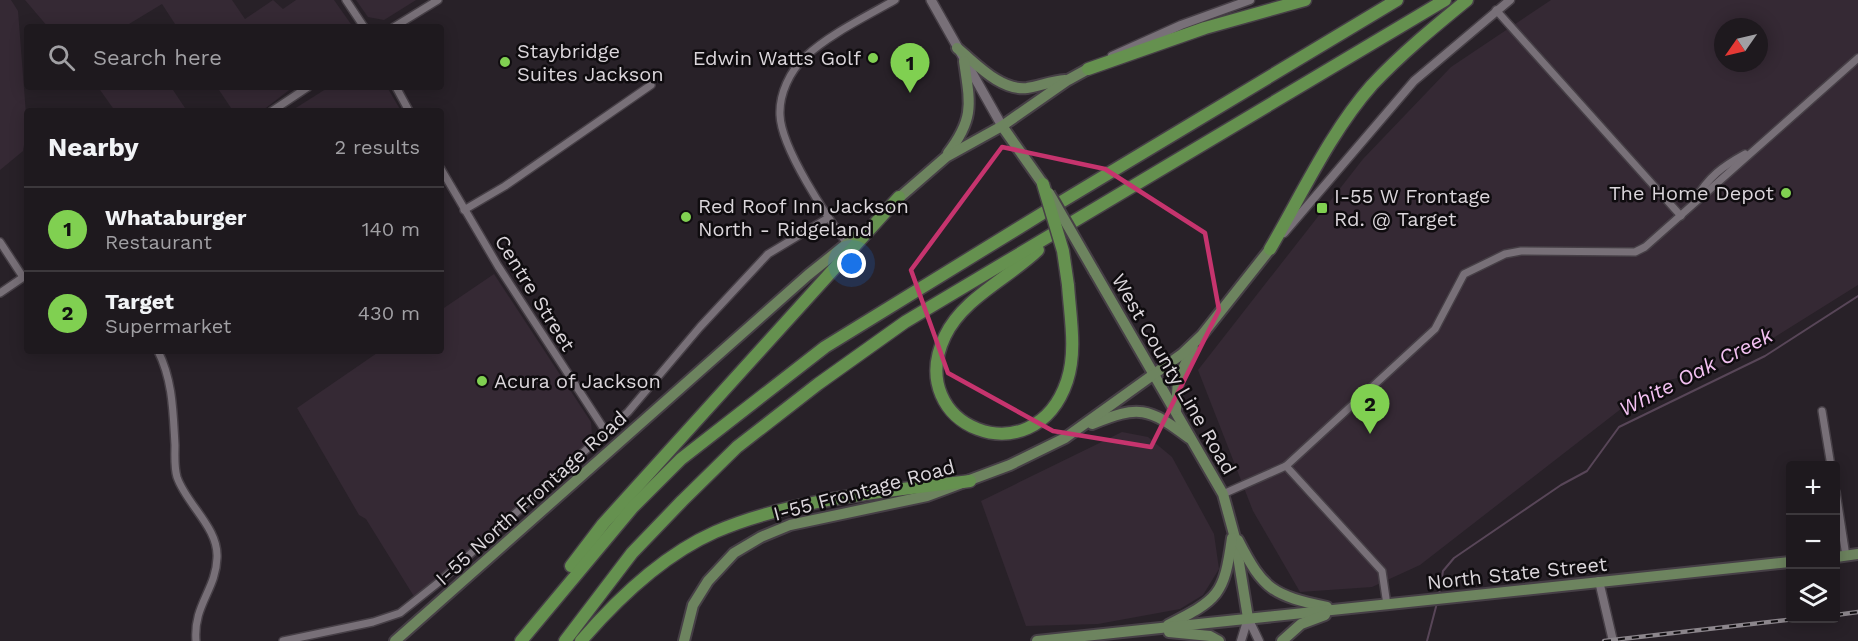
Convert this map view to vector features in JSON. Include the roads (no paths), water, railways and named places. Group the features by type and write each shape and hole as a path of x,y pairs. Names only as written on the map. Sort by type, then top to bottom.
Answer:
{"highway":[{"path":"1088,69 1205,28 1305,0"},
{"path":"522,639 633,507 681,459 825,348 1056,205 1397,0"},
{"path":"567,639 632,553 737,447 905,322 1445,0"},
{"path":"1270,249 1334,138 1370,87 1413,44 1467,0"},
{"path":"1044,184 1063,251 1068,285 1072,349 1068,379 1059,399 1049,412 1025,430 1009,435 969,428 953,415 943,398 938,381 939,358 945,337 957,317 1025,262 1052,236"},
{"path":"522,639 603,524 899,197"},
{"path":"581,641 637,584 682,550 715,532 759,516 827,502 970,481"}],"main road":[{"path":"931,0 1002,126"},
{"path":"957,48 998,81 1013,87 1027,88 1068,80"},
{"path":"946,157 960,138 968,122 971,108 964,61"},
{"name":"I-55 North Frontage Road","path":"395,641 808,275 848,245 946,157 1002,126 1068,80 1088,69"},
{"name":"West County Line Road","path":"1002,126 1044,184 1223,494 1233,530 1248,618"},
{"path":"1176,410 1178,379 1202,335 1270,249"},
{"name":"I-55 Frontage Road","path":"684,641 693,605 708,581 734,553 761,537 790,525 927,496 1010,465 1080,429 1182,354 1202,335"},
{"path":"1080,429 1125,411 1152,414 1194,442"},
{"path":"1233,530 1264,583 1278,594 1340,609"},
{"path":"1160,629 1212,600 1222,587 1228,570 1233,530"},
{"path":"1841,556 1858,554"},
{"name":"North State Street","path":"1160,629 1786,562"},
{"path":"1282,641 1301,624 1340,609"},
{"path":"687,627 693,641"},
{"path":"1037,641 1160,629 1210,636 1219,641"},
{"path":"403,641 409,630"}],"street":[{"path":"346,0 362,24"},
{"path":"399,24 438,0"},
{"path":"848,245 828,218 782,129 780,114 783,95 794,70 806,56 895,0"},
{"name":"I-55 North Frontage Road","path":"1088,69 1134,44 1250,0"},
{"path":"1270,249 1414,81 1510,0"},
{"path":"1496,10 1681,216"},
{"path":"1223,494 1286,466 1435,329 1464,274 1505,254 1521,251 1635,252 1681,216 1858,58"},
{"path":"464,210 505,186 651,85"},
{"path":"276,108 304,90"},
{"path":"398,90 407,108"},
{"name":"Centre Street","path":"444,174 464,210 606,432"},
{"path":"283,641 373,622 400,613 483,543 628,412 700,327 768,254 828,218"},
{"path":"0,242 24,275"},
{"path":"0,293 24,277"},
{"path":"160,354 167,369 172,390 177,475 211,534 218,556 212,582 199,606 195,624 196,641"},
{"path":"1822,411 1830,461"},
{"path":"1286,466 1382,571 1387,605"},
{"path":"1838,515 1841,556"},
{"path":"1599,581 1613,641"},
{"name":"West County Line Road","path":"1241,641 1248,618"},
{"name":"West County Line Road","path":"1248,618 1259,641"}],"waterway":[{"name":"White Oak Creek","path":"1439,595 1443,571 1454,558 1561,485 1587,471 1619,427 1765,356 1858,296"},
{"name":"White Oak Creek","path":"1427,641 1437,603"}],"railway":[{"path":"1840,614 1858,612"},
{"path":"1604,641 1786,620"}],"place":[{"name":"Edwin Watts Golf","path":"873,58"},
{"name":"Staybridge Suites Jackson","path":"505,62"},
{"name":"Whataburger","path":"910,93"},
{"name":"The Home Depot","path":"1786,193"},
{"name":"I-55 W Frontage Rd. @ Target","path":"1322,208"},
{"name":"Red Roof Inn Jackson North - Ridgeland","path":"686,217"},
{"name":"Acura of Jackson","path":"482,381"},
{"name":"Target","path":"1370,434"}]}
